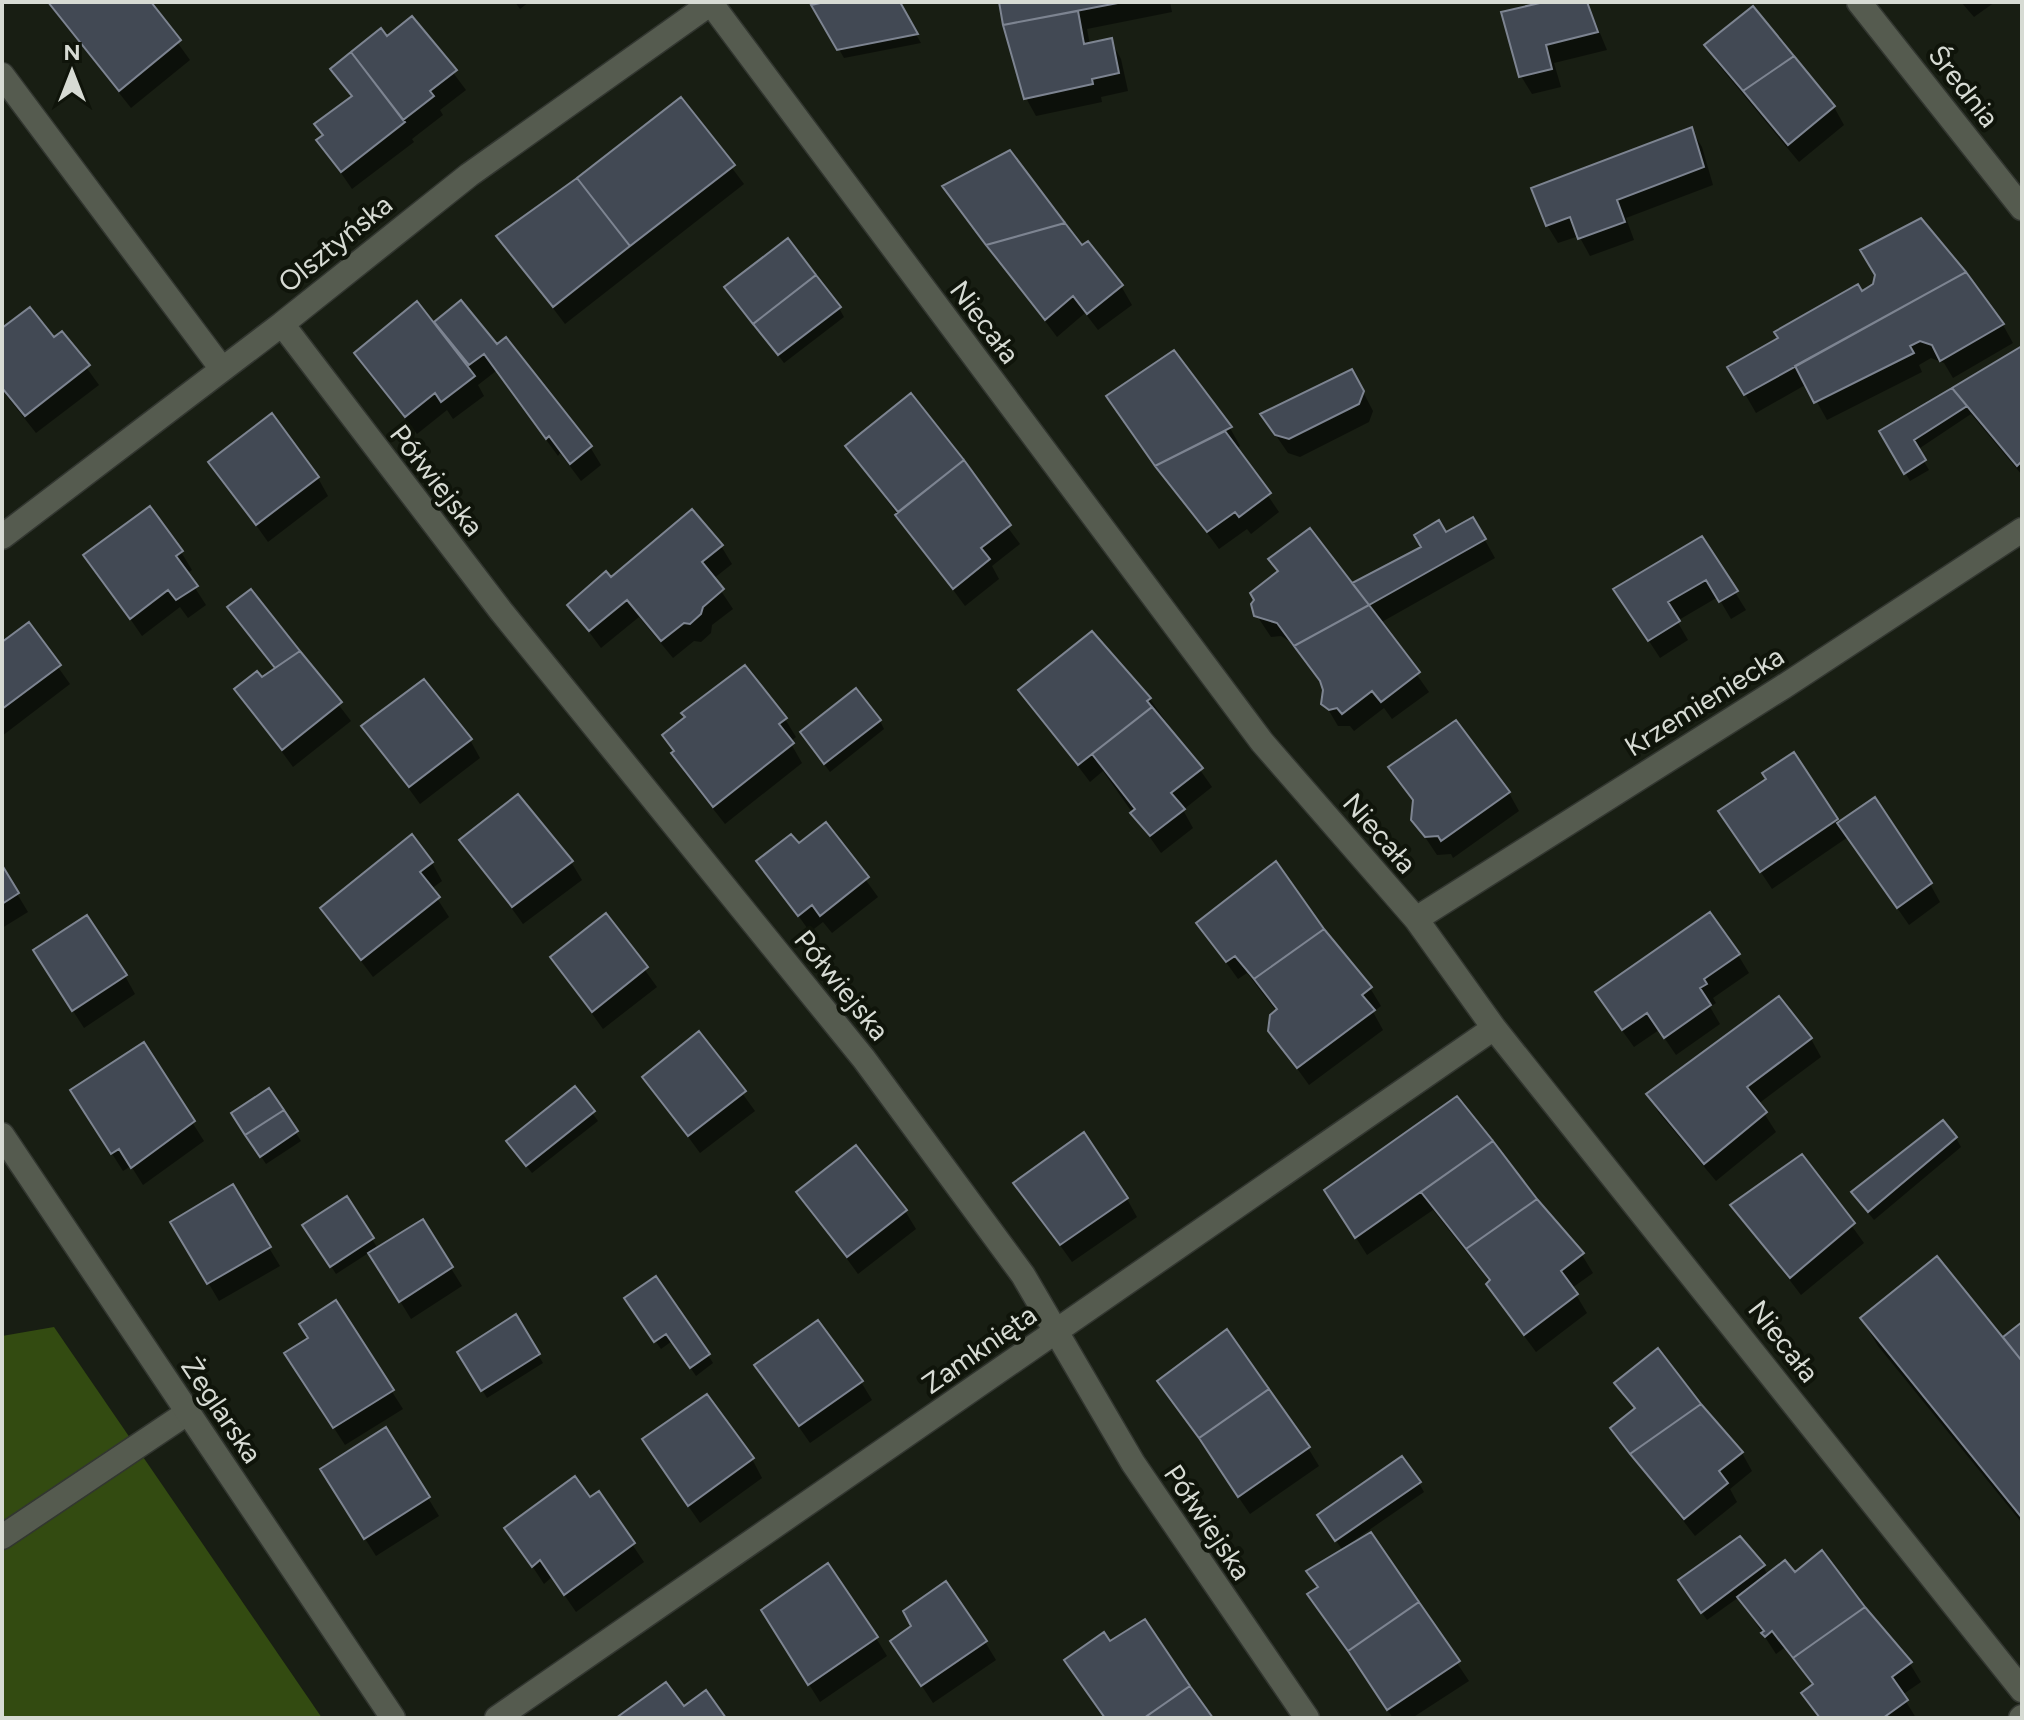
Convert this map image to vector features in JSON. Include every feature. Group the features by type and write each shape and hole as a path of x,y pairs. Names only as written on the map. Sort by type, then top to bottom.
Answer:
{"street":[{"name":"Olsztyńska","path":"2,537 282,324 469,175 710,2"},
{"name":"Niecała","path":"710,2 1262,742 1416,919 1494,1028 2022,1690"},
{"name":"Średnia","path":"1859,2 2022,208"},
{"path":"2,75 222,369"},
{"name":"Półwiejska","path":"282,324 501,611 864,1059 1023,1275 1133,1463 1307,1718"},
{"name":"Krzemieniecka","path":"1416,919 1783,687 2022,530"},
{"name":"Zamknięta","path":"497,1718 1494,1028"},
{"name":"Żeglarska","path":"2,1135 393,1718"},
{"path":"2,1537 187,1413"}],"green space":[{"path":"54,1327 322,1718 2,1718 2,1336"}],"building":[{"path":"48,2 151,2 181,40 119,91"},
{"path":"825,2 900,2 918,34 837,50 811,5"},
{"path":"999,2 1123,2 1003,25"},
{"path":"1544,2 1587,2 1598,32 1546,45 1552,69 1519,77 1501,12"},
{"path":"1753,6 1794,56 1743,91 1704,45"},
{"path":"1078,11 1084,44 1112,38 1119,73 1092,79 1093,84 1024,99 1003,25"},
{"path":"412,16 457,70 430,91 434,96 403,120 351,52 381,28 387,36"},
{"path":"351,52 405,122 341,172 316,140 323,135 314,124 352,96 330,69"},
{"path":"1794,56 1835,106 1788,145 1743,91"},
{"path":"681,97 735,165 630,246 577,178"},
{"path":"1692,127 1704,167 1617,200 1625,222 1578,239 1570,217 1546,226 1531,188"},
{"path":"1010,150 1065,223 986,245 942,186"},
{"path":"577,178 630,246 553,307 496,236"},
{"path":"1921,218 1966,272 1744,395 1727,367 1778,338 1774,332 1858,284 1862,291 1873,284 1875,275 1860,250"},
{"path":"1065,223 1082,245 1088,241 1123,285 1087,314 1073,296 1045,320 986,245"},
{"path":"788,238 816,275 753,324 724,287"},
{"path":"1966,272 2004,324 1940,361 1932,345 1920,341 1910,346 1914,353 1814,403 1795,366"},
{"path":"816,275 841,307 778,355 753,324"},
{"path":"461,300 497,344 506,337 592,446 570,464 549,436 546,439 484,354 469,365 434,322"},
{"path":"417,301 475,376 441,402 435,393 405,417 354,353"},
{"path":"30,307 54,337 62,331 90,365 25,416 2,388 2,328"},
{"path":"2022,346 2022,461 2017,466 1952,388"},
{"path":"1174,350 1232,427 1155,466 1106,396"},
{"path":"1352,369 1364,391 1359,404 1289,439 1275,435 1260,414"},
{"path":"1952,388 1967,406 1914,440 1926,460 1904,474 1879,431"},
{"path":"911,393 964,460 898,512 845,446"},
{"path":"272,413 319,477 256,525 208,462"},
{"path":"1225,431 1271,493 1239,517 1235,512 1207,532 1155,466"},
{"path":"964,460 1011,525 981,548 990,559 953,589 895,515"},
{"path":"150,506 183,551 176,556 198,586 176,600 168,590 130,619 83,555"},
{"path":"692,509 723,545 702,562 724,589 703,607 701,614 690,624 684,623 661,641 627,600 589,631 567,605 606,571 611,577"},
{"path":"1473,517 1486,539 1369,605 1352,583 1421,547 1414,535 1439,520 1446,532"},
{"path":"1310,528 1369,605 1294,646 1277,623 1254,616 1251,604 1254,600 1250,593 1278,571 1268,559"},
{"path":"1702,536 1738,591 1719,602 1706,580 1668,602 1680,621 1648,641 1613,589"},
{"path":"251,589 300,651 275,668 227,607"},
{"path":"1369,605 1420,672 1381,702 1372,691 1342,714 1337,708 1329,710 1321,704 1323,690 1320,681 1294,646"},
{"path":"29,622 61,665 2,709 2,642"},
{"path":"1092,631 1151,698 1147,701 1152,707 1078,765 1018,690"},
{"path":"300,651 342,702 282,750 234,689 257,671 262,677"},
{"path":"745,665 787,718 779,724 794,743 713,807 671,753 674,751 662,735 685,717 681,713"},
{"path":"424,679 472,739 409,787 361,726"},
{"path":"856,688 881,720 824,764 800,732"},
{"path":"1152,707 1203,768 1171,793 1185,809 1150,836 1130,813 1135,809 1092,754"},
{"path":"1456,720 1510,792 1441,841 1438,836 1425,837 1411,820 1413,800 1388,767"},
{"path":"1794,752 1838,819 1760,872 1718,811 1766,779 1762,773"},
{"path":"518,794 573,861 512,907 459,840"},
{"path":"1875,797 1932,883 1897,908 1837,823"},
{"path":"826,822 869,877 820,916 812,905 798,916 756,861 791,834 799,843"},
{"path":"412,834 433,862 420,872 440,897 361,960 320,908"},
{"path":"1276,861 1324,929 1254,979 1235,956 1226,962 1196,923"},
{"path":"2,865 19,893 2,904"},
{"path":"1710,912 1740,954 1704,979 1707,984 1700,988 1711,1005 1664,1038 1647,1013 1622,1030 1595,992"},
{"path":"606,913 648,967 592,1012 550,957"},
{"path":"87,915 127,975 72,1011 33,950"},
{"path":"1324,929 1372,987 1362,995 1375,1010 1297,1068 1268,1031 1270,1015 1277,1009 1254,979"},
{"path":"1779,996 1812,1038 1747,1087 1767,1112 1704,1164 1646,1094"},
{"path":"699,1031 746,1091 688,1136 642,1077"},
{"path":"144,1042 195,1121 131,1168 119,1149 111,1154 70,1090"},
{"path":"575,1086 595,1111 526,1166 506,1141"},
{"path":"269,1088 284,1110 245,1135 231,1113"},
{"path":"1457,1096 1493,1141 1355,1238 1324,1190"},
{"path":"284,1110 298,1131 260,1157 245,1135"},
{"path":"1943,1120 1957,1137 1868,1212 1851,1192"},
{"path":"1084,1132 1128,1198 1060,1245 1013,1183"},
{"path":"1493,1141 1537,1199 1466,1249 1421,1192"},
{"path":"856,1145 907,1210 847,1257 796,1192"},
{"path":"1802,1154 1855,1223 1790,1278 1730,1205"},
{"path":"233,1184 271,1247 207,1284 170,1222"},
{"path":"347,1196 374,1238 330,1267 302,1225"},
{"path":"1537,1199 1584,1253 1561,1271 1578,1294 1524,1335 1486,1284 1490,1280 1466,1249"},
{"path":"423,1219 453,1267 399,1302 368,1253"},
{"path":"1937,1256 2022,1361 2022,1518 1860,1318"},
{"path":"656,1276 710,1354 690,1368 666,1334 654,1342 624,1298"},
{"path":"336,1300 394,1390 333,1428 284,1353 308,1338 299,1324"},
{"path":"516,1314 540,1354 481,1391 457,1352"},
{"path":"818,1320 863,1381 799,1426 754,1365"},
{"path":"2022,1322 2022,1361 2003,1337"},
{"path":"1227,1329 1269,1389 1199,1438 1157,1381"},
{"path":"1658,1348 1701,1404 1630,1454 1610,1428 1635,1408 1614,1383"},
{"path":"1269,1389 1310,1447 1238,1497 1199,1438"},
{"path":"707,1394 754,1458 688,1506 642,1439"},
{"path":"1701,1404 1743,1452 1719,1471 1728,1483 1684,1519 1630,1454"},
{"path":"386,1427 430,1497 364,1539 320,1469"},
{"path":"1402,1456 1421,1482 1335,1541 1317,1515"},
{"path":"575,1476 590,1497 599,1491 635,1543 564,1595 540,1560 532,1567 504,1528"},
{"path":"1371,1532 1419,1602 1348,1651 1307,1594 1318,1587 1306,1571"},
{"path":"1740,1536 1765,1565 1701,1613 1678,1580"},
{"path":"1822,1550 1865,1607 1793,1658 1772,1631 1765,1637 1761,1633 1764,1631 1737,1597 1785,1560 1795,1572"},
{"path":"828,1563 878,1637 808,1685 761,1610"},
{"path":"946,1581 987,1641 921,1686 890,1641 911,1626 903,1611"},
{"path":"1419,1602 1460,1661 1387,1710 1348,1651"},
{"path":"1865,1607 1912,1662 1892,1677 1908,1700 1883,1718 1820,1718 1801,1693 1813,1684 1793,1658"},
{"path":"1145,1619 1190,1686 1144,1718 1105,1718 1064,1660 1104,1632 1110,1641"},
{"path":"666,1682 684,1706 706,1690 726,1718 616,1718"},
{"path":"1190,1686 1213,1718 1144,1718"}]}
